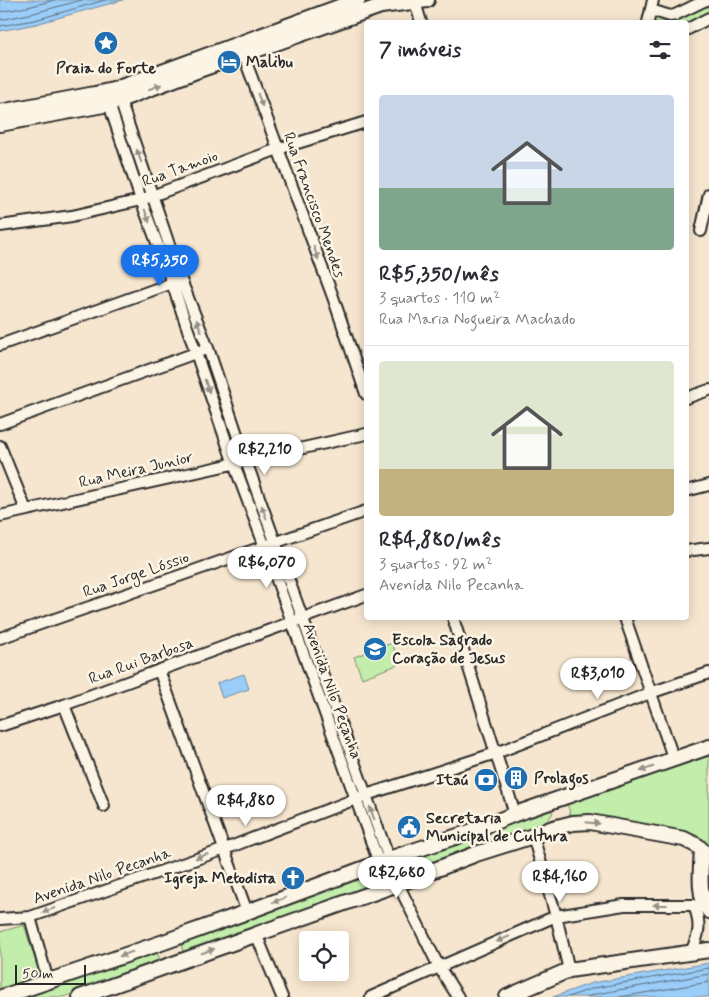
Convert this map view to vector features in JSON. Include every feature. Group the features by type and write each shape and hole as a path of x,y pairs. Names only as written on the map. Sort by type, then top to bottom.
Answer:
{"main road":[{"path":"0,112 113,90 358,0"},
{"path":"0,124 115,102 243,54 381,6 421,1"},
{"path":"2,997 164,942 384,861 468,833 515,814 709,747"},
{"path":"549,803 557,808 559,814 553,828"},
{"path":"80,997 398,884 476,854 573,823 590,822 684,839 698,846 702,850 701,886 705,907 709,911"},
{"path":"468,833 464,840 465,845 476,854"},
{"path":"164,942 169,946 173,956 173,963"},
{"path":"507,997 569,970 709,950"}],"street":[{"path":"648,20 652,5 670,16 706,0"},
{"path":"421,1 421,20"},
{"path":"689,28 709,18"},
{"name":"Rua Francisco Mendes","path":"243,54 333,297 364,388"},
{"name":"Avenida Nilo Peçanha","path":"115,102 153,196 196,354 234,464 355,800 384,861"},
{"name":"Avenida Nilo Peçanha","path":"115,102 141,200 176,282 208,348 246,461 366,795 384,861"},
{"name":"Rua Tamoio","path":"0,226 72,216 141,200 278,149 364,123"},
{"path":"701,231 709,194"},
{"path":"0,345 176,282"},
{"path":"0,424 196,354 208,348"},
{"path":"689,397 709,390"},
{"name":"Rua Meira Junior","path":"0,516 364,434"},
{"path":"0,446 26,510"},
{"path":"689,490 709,486"},
{"name":"Rua Jorge Lóssio","path":"0,638 364,512"},
{"path":"689,551 709,548"},
{"path":"302,618 364,596"},
{"name":"Rua Rui Barbosa","path":"0,726 64,705 302,618"},
{"path":"454,620 515,814"},
{"path":"626,620 674,760"},
{"path":"159,670 247,912"},
{"name":"Avenida Nilo Pecanha","path":"0,919 30,917 225,849 366,795 496,753 650,693 709,674"},
{"path":"64,705 104,806"},
{"path":"533,836 569,970"},
{"path":"384,861 384,874 389,881 398,884 439,967 458,997"},
{"path":"690,953 697,941 699,929 694,905 697,891 701,886"},
{"path":"371,997 556,916 624,905 694,905"},
{"path":"30,917 48,981"},
{"path":"256,934 282,997"}],"green space":[{"path":"709,2 709,13 689,22 689,20 653,20 658,18 667,19"},
{"path":"392,643 400,664 362,678 354,657"},
{"path":"709,756 709,898 703,844 697,837 688,833 585,817 570,817 566,803"},
{"path":"548,807 553,813 548,820 535,829 429,864 183,953 181,941"},
{"path":"24,925 41,977 0,990 0,932"},
{"path":"153,951 159,956 157,965 63,997 17,997"}],"water":[{"path":"0,0 123,0 36,24 0,31"},
{"path":"244,674 249,689 222,698 217,683"},
{"path":"709,963 709,997 553,997 592,983"}],"place":[{"name":"Praia do Forte","path":"106,43"},
{"name":"Malibu","path":"229,62"},
{"name":"Escola Sagrado Coração de Jesus","path":"375,649"},
{"name":"Prolagos","path":"516,778"},
{"name":"Itaú","path":"486,780"},
{"name":"Secretaria Municipal de Cultura","path":"409,827"},
{"name":"Igreja Metodista","path":"293,878"}]}
